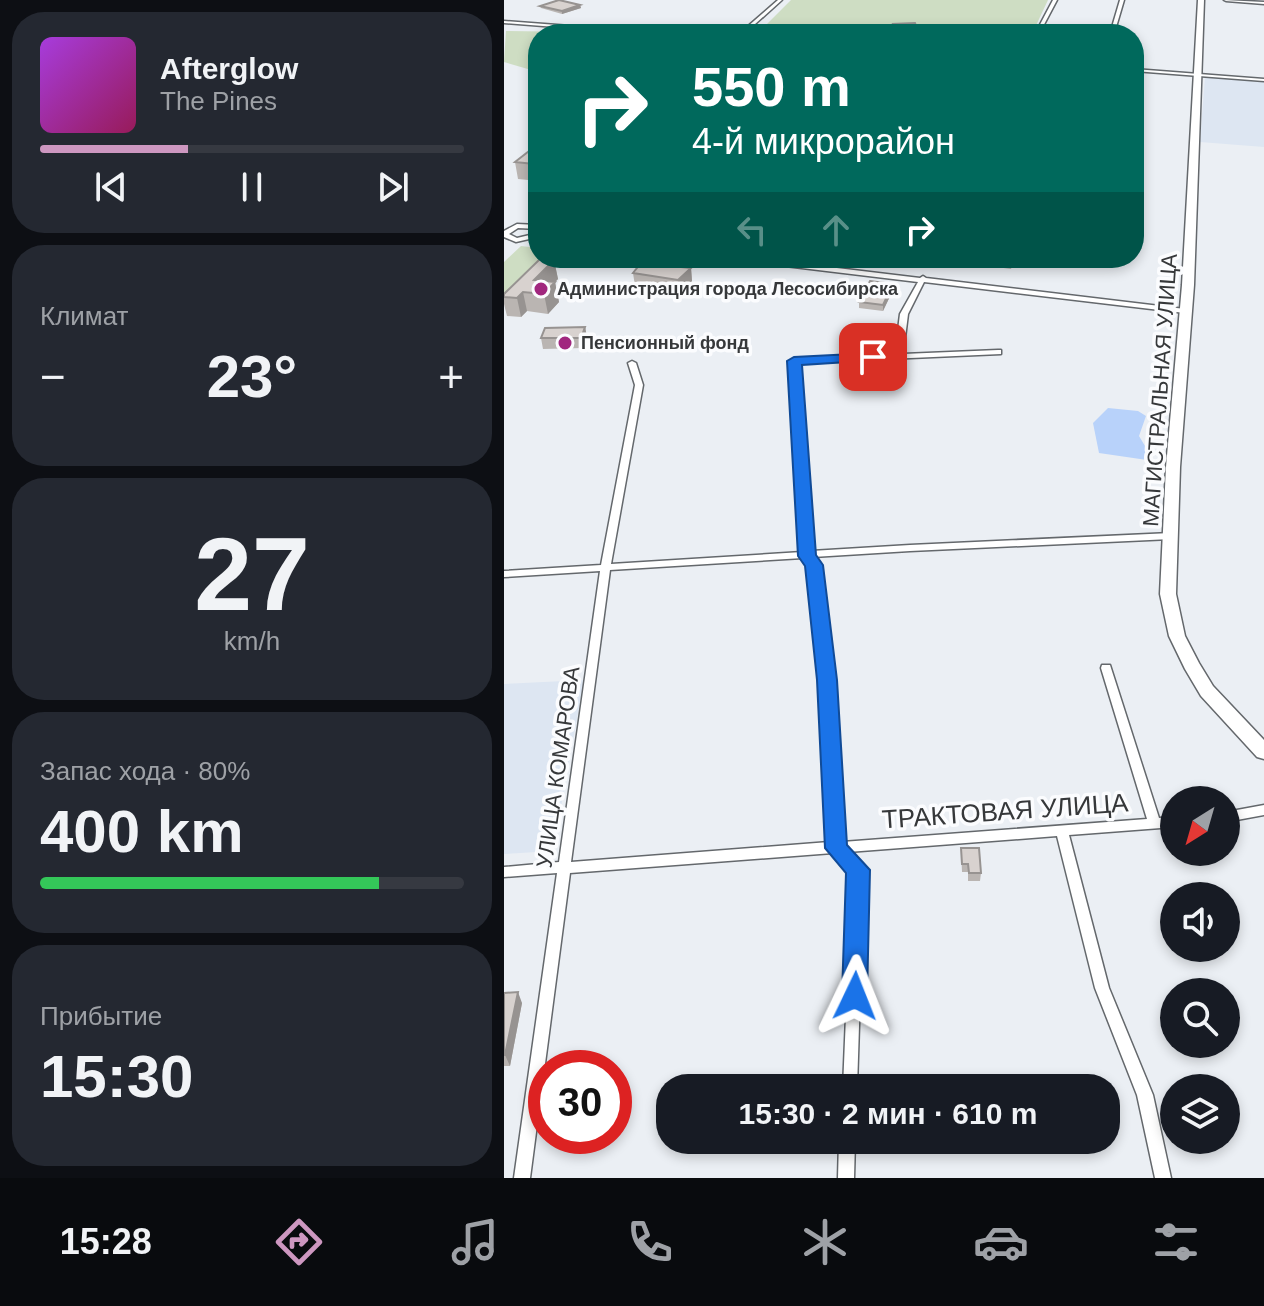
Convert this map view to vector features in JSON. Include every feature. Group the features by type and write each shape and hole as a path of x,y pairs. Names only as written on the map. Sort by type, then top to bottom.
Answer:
{"main road":[{"name":"МАГИСТРАЛЬНАЯ УЛИЦА","path":"1201,0 1168,594 1177,636 1207,691 1264,752"}],"street":[{"path":"752,24 780,0"},
{"path":"1042,24 1055,0"},
{"path":"1115,24 1122,0"},
{"path":"1226,0 1264,3"},
{"path":"504,22 530,24"},
{"path":"1144,71 1263,79"},
{"path":"513,240 504,233 517,226 528,226"},
{"path":"504,248 513,240 528,237"},
{"path":"830,268 1185,311"},
{"path":"899,356 904,314 923,278"},
{"path":"851,1074 858,870 836,848 827,680 814,565 807,556 794,361 998,352"},
{"name":"УЛИЦА КОМАРОВА","path":"522,1178 605,569 639,385 632,363"},
{"path":"504,574 1171,536"},
{"path":"1106,668 1155,824"},
{"path":"1240,814 1264,810"},
{"name":"ТРАКТОВАЯ УЛИЦА","path":"504,872 1160,823"},
{"path":"1062,830 1102,988 1145,1095 1163,1178"},
{"path":"846,1178 847,1154"}],"shaded area":[{"path":"1205,77 1264,81 1264,147 1200,142"},
{"path":"584,680 553,851 504,854 504,684"}],"green space":[{"path":"791,0 1048,0 1037,24 767,24"},
{"path":"506,31 528,31 528,69 504,62"},
{"path":"521,246 528,247 528,268 536,268 504,298 504,262"}],"water":[{"path":"1108,408 1138,411 1146,416 1139,436 1151,456 1147,460 1099,453 1093,423"}],"building":[{"path":"559,0 580,5 562,11 540,6"},
{"path":"528,152 528,163 515,162"},
{"path":"531,268 546,268 534,280 555,282 544,294 523,292 517,298 504,297"},
{"path":"637,268 691,268 678,280 633,273"},
{"path":"870,281 893,284 883,305 859,302"},
{"path":"585,327 581,338 541,338 545,328"},
{"path":"961,848 979,848 981,873 969,873 968,864 962,864"},
{"path":"518,992 505,1055 504,1055 504,993"}],"place":[{"name":"Администрация города Лесосибирска","path":"541,289"},
{"name":"Пенсионный фонд","path":"565,343"}],"route":[{"path":"855,996 858,870 836,848 827,680 814,565 807,556 794,361 873,357"}]}
